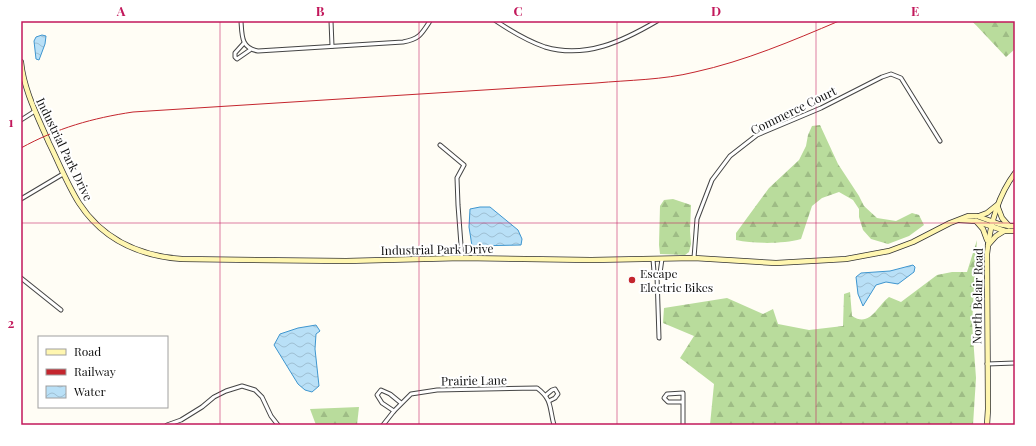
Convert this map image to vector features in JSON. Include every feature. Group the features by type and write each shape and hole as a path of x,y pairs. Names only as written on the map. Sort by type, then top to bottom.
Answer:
{"street":[{"path":"241,21 244,43 250,50"},
{"path":"331,21 332,46"},
{"path":"244,43 235,53 235,57 237,58 250,50 258,51 403,42 414,40 422,34 430,21"},
{"path":"496,21 528,40 545,47 563,50 587,50 609,46 632,36 657,21"},
{"name":"Industrial Park Drive","path":"21,62 25,82 35,112 63,174 82,208 93,222 107,234 140,252 164,258 182,260 462,258 590,260 694,258 776,263 846,259 889,251 913,242 959,220 977,219 992,224"},
{"name":"Commerce Court","path":"694,258 697,219 712,180 730,156 757,135 821,108 882,77 891,74 900,78 940,141"},
{"path":"21,120 35,112"},
{"path":"440,145 464,165 457,178 462,258"},
{"name":"North Belair Road","path":"987,425 988,243 997,205 1004,190 1015,173"},
{"path":"21,199 63,174"},
{"path":"1009,226 1002,218 997,205 977,219 988,243 998,234 1005,231 1015,231"},
{"path":"992,224 1015,226"},
{"path":"992,224 1005,231"},
{"path":"654,259 654,272 657,276 659,338"},
{"path":"657,276 660,273 662,259"},
{"path":"21,278 61,310"},
{"path":"987,364 1015,363"},
{"path":"167,425 181,420 202,407 214,397 242,386 255,390 262,397 271,416 278,425"},
{"name":"Prairie Lane","path":"383,425 401,403 411,394 437,390 537,388 546,395 555,389 558,394 555,398 549,401"},
{"path":"394,411 382,403 377,395 381,390 390,394 401,403"},
{"path":"683,402 668,402 664,398 667,394 683,393 683,402 683,425"},
{"path":"546,395 549,401 554,425"}],"green space":[{"path":"972,21 1015,21 1015,49 1006,57"},
{"path":"820,125 838,164 864,206 877,218 896,221 912,213 919,215 924,225 909,236 888,244 871,239 863,230 859,217 859,209 853,200 839,192 822,198 812,206 801,239 769,243 736,240 736,233 769,188 799,160 806,146 808,135 812,126"},
{"path":"673,199 691,205 691,244 689,252 685,255 660,254 660,206 664,200"},
{"path":"977,240 972,323 976,378 973,425 710,425 714,384 680,358 694,336 663,323 664,308 727,298 763,314 773,309 778,324 809,330 843,326 844,294 850,292 852,316 858,319 868,318 889,297 901,302 937,275 952,272 967,272"},
{"path":"359,407 357,425 316,425 310,409"}],"water":[{"path":"42,35 46,36 45,44 39,60 36,59 34,41 36,37"},
{"path":"490,207 518,230 522,239 521,245 472,246 469,227 470,209"},
{"path":"913,265 915,267 914,272 898,284 886,282 876,285 863,306 858,294 856,277 861,273 890,271"},
{"path":"316,325 320,331 316,334 315,349 319,386 312,392 305,390 298,384 274,345 280,334 298,328"}],"railway":[{"path":"21,148 62,129 104,117 133,112 671,77 732,62 786,43 839,21"}],"place":[{"name":"Escape Electric Bikes","path":"632,280"}]}
